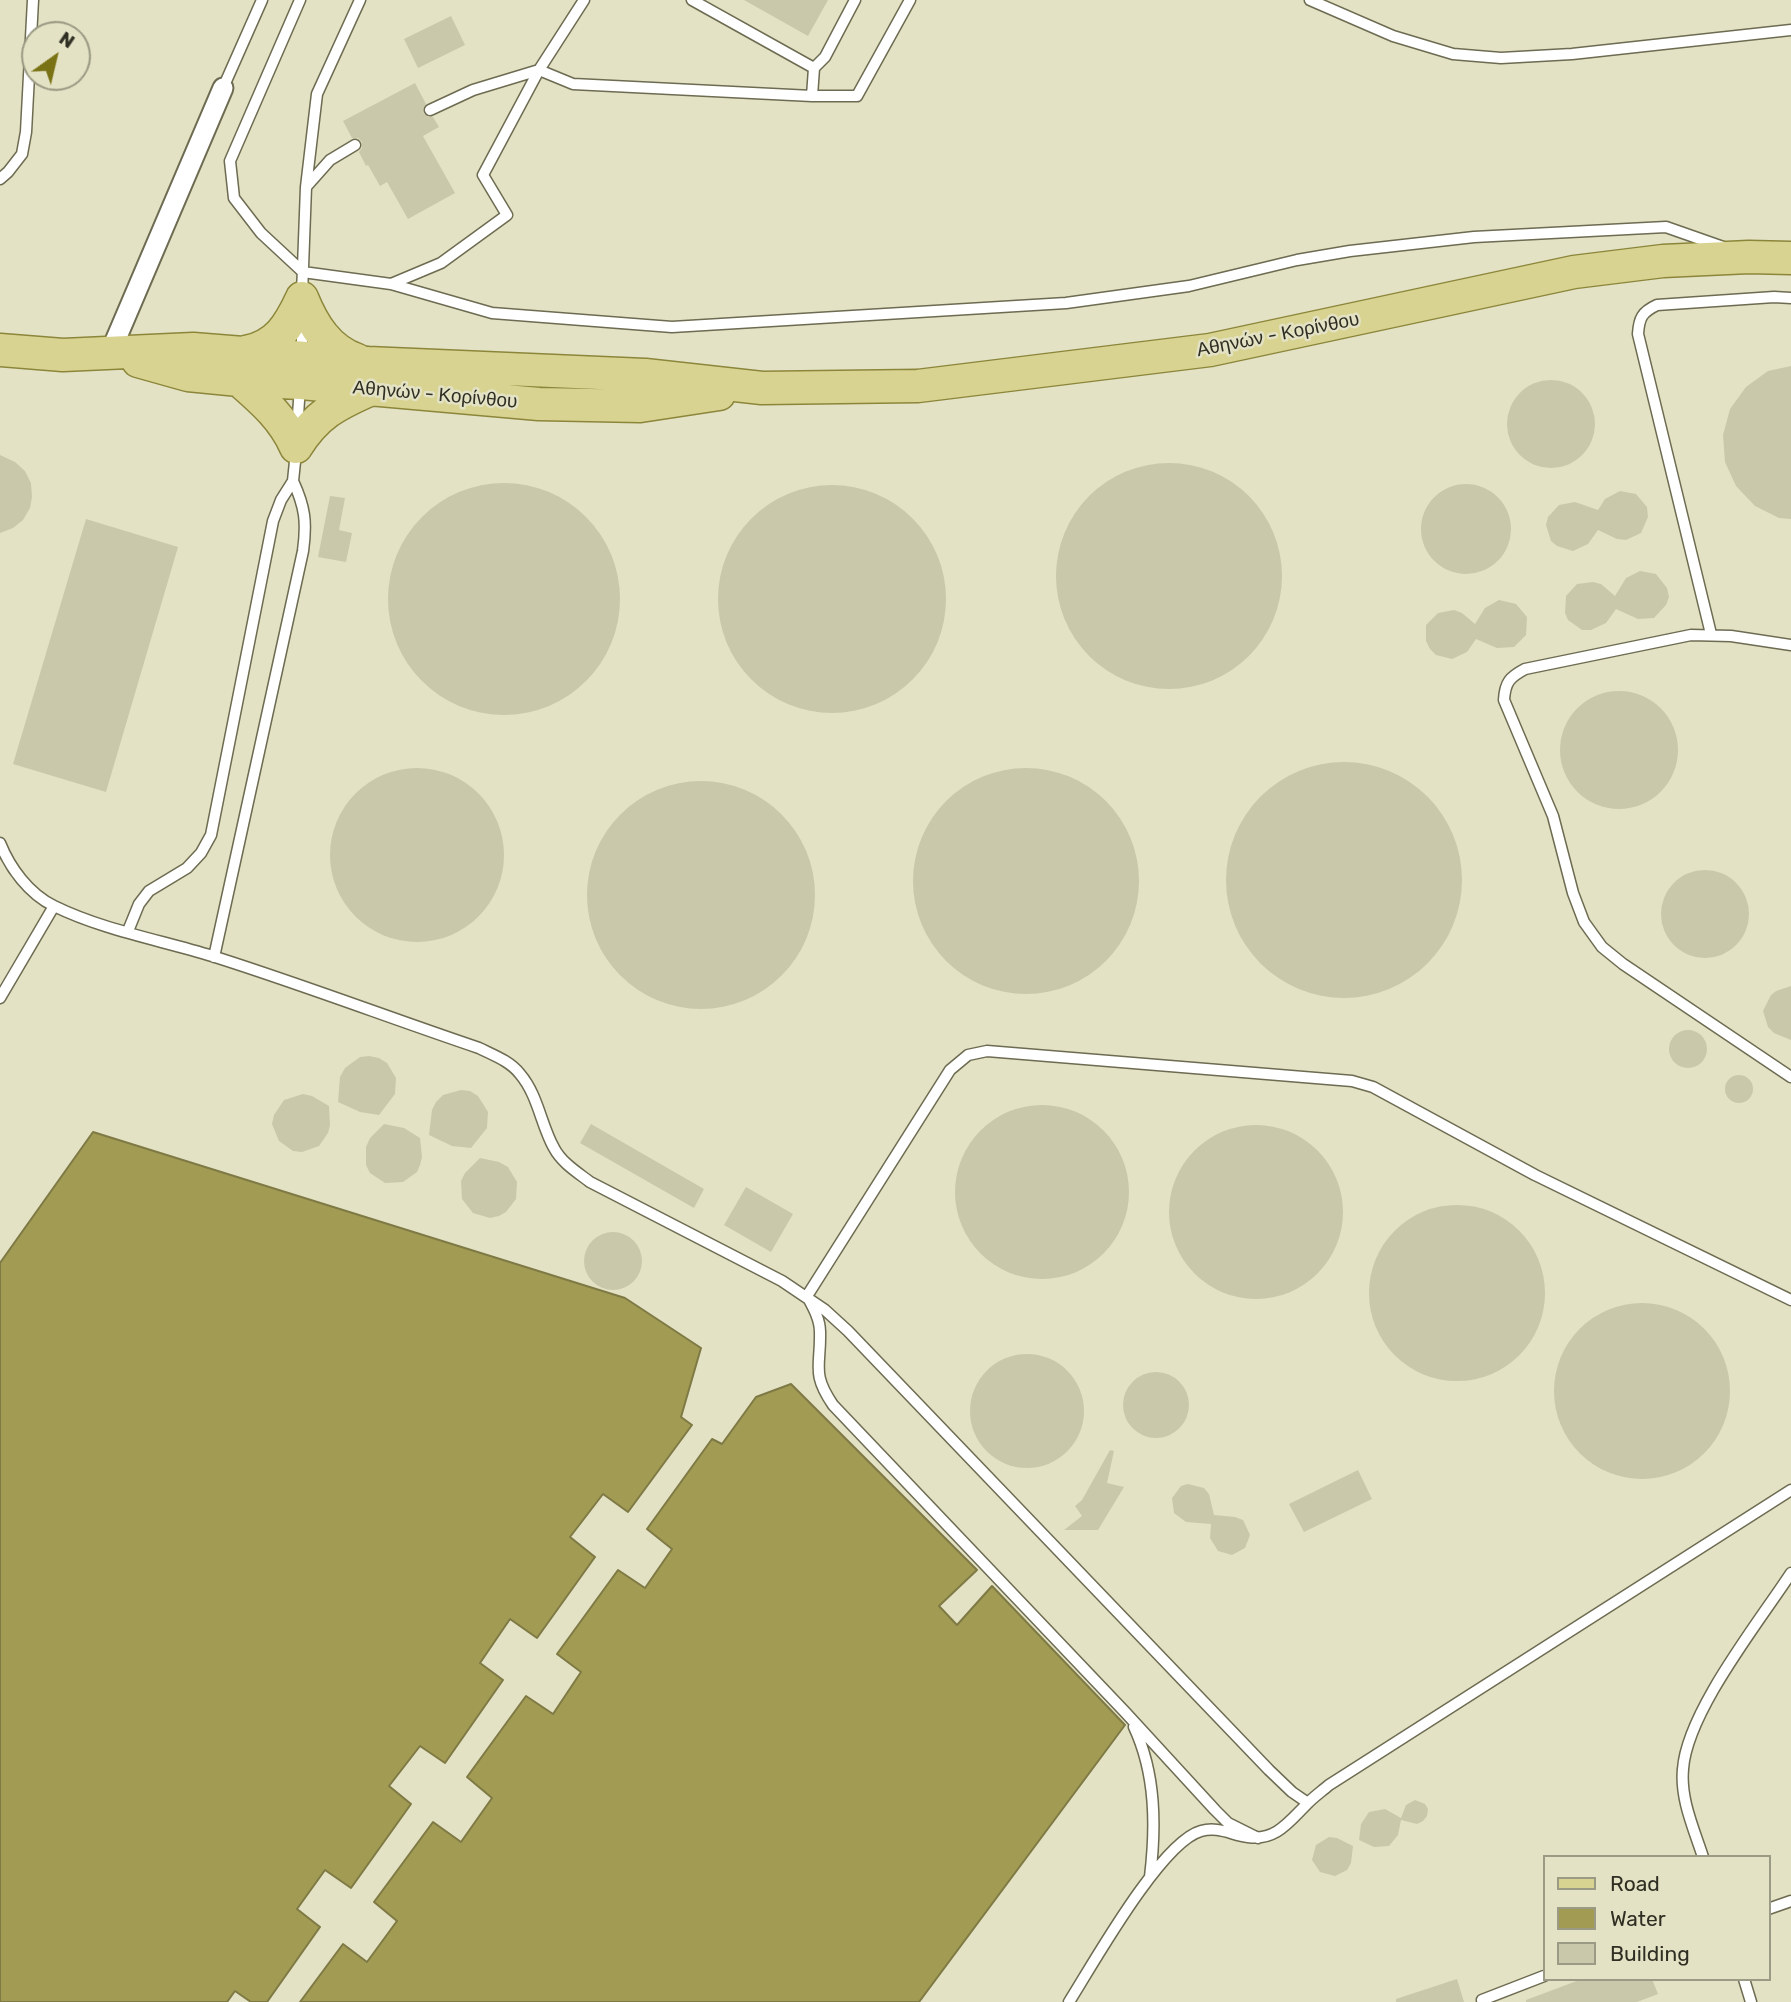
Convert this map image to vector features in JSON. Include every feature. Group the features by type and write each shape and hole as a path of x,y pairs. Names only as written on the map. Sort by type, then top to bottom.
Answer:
{"main road":[{"name":"Αθηνών - Κορίνθου","path":"0,350 63,355 193,349 241,367 369,377 539,404 640,406 762,388 918,386 1210,351 1574,272 1663,261 1791,258"},
{"path":"296,447 288,428 241,367 279,336 293,318 303,285"},
{"path":"296,447 307,429 322,414 369,377 326,340 311,321 303,285"}],"street":[{"path":"110,353 223,88"}],"lane":[{"path":"0,179 22,154 26,132 33,0"},
{"path":"223,88 262,0"},
{"path":"300,0 230,161 234,198 303,285"},
{"path":"128,931 139,904 149,891 187,868 201,853 211,835 273,521 281,500 293,481 301,370 306,187 317,94 360,0"},
{"path":"391,284 441,263 507,215 482,175 539,70 584,0"},
{"path":"692,0 814,68"},
{"path":"812,96 814,68 825,57 855,0"},
{"path":"430,110 473,90 539,70 573,84 858,96 910,0"},
{"path":"1310,0 1393,36 1453,54 1501,58 1572,54 1791,30"},
{"path":"306,187 330,160 355,145"},
{"path":"303,285 391,284 492,313 672,327 1066,303 1189,286 1297,260 1350,251 1474,237 1666,227 1749,257"},
{"path":"1711,634 1638,334 1638,321 1645,311 1657,306 1791,298"},
{"path":"214,957 307,527 303,503 293,481"},
{"path":"1791,645 1711,634 1691,635 1525,669 1511,677 1505,686 1504,700 1553,816 1573,893 1584,922 1602,947 1623,964 1791,1077"},
{"path":"0,843 9,863 23,881 38,896 54,906 214,957 479,1048 503,1060 520,1074 533,1096 555,1149 570,1168 590,1182 807,1296 848,1331 1269,1770 1308,1803"},
{"path":"0,998 54,906"},
{"path":"807,1296 950,1070 968,1055 987,1051 1352,1081 1373,1087 1535,1175 1791,1300"},
{"path":"807,1296 820,1329 817,1373 821,1388 833,1405 1228,1823 1258,1838"},
{"path":"1069,2002 1150,1877 1184,1839 1200,1831 1218,1829 1258,1838 1279,1832 1329,1785 1791,1490"},
{"path":"1702,1855 1685,1803 1683,1768 1692,1733 1709,1697 1791,1573"},
{"path":"1125,1712 1140,1739 1154,1802 1154,1842 1150,1877"},
{"path":"1770,1908 1791,1901"},
{"path":"1482,2000 1542,1977"},
{"path":"1745,1981 1751,2002"}],"water":[{"path":"93,1132 625,1298 701,1348 681,1417 692,1425 628,1512 603,1494 570,1537 595,1557 537,1638 510,1619 480,1663 503,1680 445,1763 420,1746 389,1786 411,1804 351,1888 325,1870 297,1909 320,1927 267,2002 251,2002 235,1991 227,2002 0,2002 0,1263"},
{"path":"791,1384 977,1570 939,1606 957,1625 992,1586 1125,1725 919,2002 300,2002 343,1944 367,1962 397,1921 374,1902 433,1822 461,1842 492,1798 467,1777 526,1696 553,1714 581,1672 557,1654 618,1570 645,1588 672,1549 647,1529 712,1439 722,1444 756,1397"}],"building":[{"path":"744,0 828,0 808,36"},
{"path":"451,16 465,45 418,68 404,39"},
{"path":"415,83 426,104 424,114 433,117 439,127 423,136 455,193 408,219 387,182 380,186 368,165 366,166 359,152 362,142 358,138 352,138 343,121"},
{"path":"1791,366 1791,519 1779,518 1755,506 1736,486 1725,462 1723,435 1730,409 1746,387 1768,371"},
{"path":"1551,380 1568,384 1582,393 1591,407 1595,424 1591,441 1582,455 1568,464 1551,468 1534,464 1520,455 1511,441 1507,424 1511,407 1520,393 1534,384"},
{"path":"0,455 15,462 25,471 31,483 32,497 30,508 23,520 0,533"},
{"path":"1180,463 1202,467 1222,476 1241,488 1257,504 1278,543 1282,576 1278,609 1274,619 1257,648 1241,664 1202,685 1158,689 1136,685 1116,676 1097,664 1081,648 1060,609 1056,565 1060,543 1069,523 1081,504 1097,488 1136,467"},
{"path":"493,483 515,483 559,496 578,509 594,525 612,554 620,599 612,644 601,664 578,689 549,707 515,715 493,715 449,702 430,689 414,673 396,644 388,610 388,588 401,544 414,525 430,509 459,491"},
{"path":"1466,484 1483,488 1498,497 1507,512 1511,529 1507,546 1498,561 1483,570 1466,574 1449,570 1434,561 1425,546 1421,529 1425,512 1434,497 1449,488"},
{"path":"821,485 843,485 886,498 913,518 933,545 944,577 944,621 933,653 913,680 886,700 865,708 843,713 821,713 778,700 751,680 731,653 723,632 718,610 718,588 731,545 751,518 778,498 799,490"},
{"path":"1620,491 1636,494 1647,507 1648,517 1641,533 1626,540 1598,530 1588,544 1573,551 1551,541 1546,525 1548,517 1559,505 1575,502 1598,510 1605,499"},
{"path":"330,496 345,498 339,530 352,533 346,562 318,557"},
{"path":"86,519 178,547 106,792 13,764"},
{"path":"1640,571 1656,574 1667,588 1669,597 1666,605 1654,618 1638,619 1616,609 1606,623 1591,630 1582,630 1568,620 1565,613 1566,596 1577,584 1601,584 1615,596 1626,578"},
{"path":"1499,600 1516,604 1527,617 1526,635 1514,647 1497,648 1476,639 1467,652 1452,659 1436,655 1430,649 1426,641 1426,625 1438,613 1454,610 1475,624 1485,608"},
{"path":"1619,691 1642,696 1661,708 1673,727 1678,750 1673,773 1661,792 1642,804 1619,809 1596,804 1577,792 1565,773 1560,750 1565,727 1577,708 1596,696"},
{"path":"1332,762 1356,762 1400,776 1428,796 1453,835 1460,857 1460,903 1453,925 1428,964 1400,984 1378,993 1356,998 1332,998 1288,984 1260,964 1240,936 1231,914 1226,892 1226,868 1240,824 1260,796 1288,776 1310,767"},
{"path":"417,768 450,774 479,793 498,822 504,855 498,888 479,917 450,936 417,942 384,936 355,917 336,888 330,855 336,822 355,793 384,774"},
{"path":"1037,768 1059,772 1079,781 1098,793 1114,809 1135,848 1139,881 1135,914 1131,924 1114,953 1098,969 1059,990 1015,994 993,990 973,981 954,969 938,953 917,914 913,870 917,848 926,828 938,809 954,793 993,772"},
{"path":"690,781 712,781 745,789 782,814 807,851 815,895 807,939 782,976 745,1001 712,1009 690,1009 647,996 613,968 595,939 587,906 587,884 600,841 628,807 657,789"},
{"path":"1705,870 1722,874 1736,883 1745,897 1749,914 1745,931 1736,945 1722,954 1705,958 1688,954 1674,945 1665,931 1661,914 1665,897 1674,883 1688,874"},
{"path":"1791,986 1791,1040 1774,1033 1768,1027 1763,1011 1771,995"},
{"path":"1688,1030 1701,1036 1707,1049 1701,1062 1688,1068 1675,1062 1669,1049 1675,1036"},
{"path":"369,1056 387,1063 396,1078 395,1094 379,1115 360,1112 338,1102 340,1077 345,1068 360,1057"},
{"path":"1739,1075 1749,1079 1753,1089 1749,1099 1739,1103 1729,1099 1725,1089 1729,1079"},
{"path":"461,1090 478,1096 488,1112 487,1128 471,1148 452,1146 429,1135 432,1110 436,1102 443,1095"},
{"path":"303,1094 329,1106 330,1125 319,1146 302,1152 293,1151 279,1141 272,1124 274,1115 284,1100"},
{"path":"1042,1105 1075,1112 1103,1131 1122,1159 1129,1192 1122,1225 1103,1253 1075,1272 1042,1279 1009,1272 981,1253 962,1225 955,1192 962,1159 981,1131 1009,1112"},
{"path":"384,1124 404,1128 420,1138 420,1165 417,1172 403,1182 385,1183 370,1173 366,1165 366,1147 370,1138"},
{"path":"591,1124 704,1189 694,1208 580,1143"},
{"path":"1256,1125 1289,1131 1318,1150 1337,1179 1343,1212 1337,1245 1318,1274 1289,1293 1256,1299 1223,1293 1194,1274 1175,1245 1169,1212 1175,1179 1194,1150 1223,1131"},
{"path":"480,1158 508,1167 517,1182 516,1199 506,1212 499,1216 490,1218 473,1213 462,1199 461,1181"},
{"path":"746,1187 793,1214 771,1252 724,1225"},
{"path":"1457,1205 1491,1212 1519,1231 1538,1259 1545,1293 1538,1327 1519,1355 1491,1374 1457,1381 1423,1374 1395,1355 1376,1327 1369,1293 1376,1259 1395,1231 1423,1212"},
{"path":"613,1232 629,1237 637,1245 642,1261 637,1277 629,1285 613,1290 597,1285 589,1277 584,1261 589,1245 597,1237"},
{"path":"1642,1303 1676,1309 1704,1329 1724,1357 1730,1391 1724,1425 1704,1453 1676,1473 1642,1479 1608,1473 1580,1453 1560,1425 1554,1391 1560,1357 1580,1329 1608,1309"},
{"path":"1027,1354 1049,1358 1068,1370 1080,1389 1084,1411 1080,1433 1068,1452 1049,1464 1027,1468 1005,1464 986,1452 974,1433 970,1411 974,1389 986,1370 1005,1358"},
{"path":"1156,1372 1169,1374 1179,1382 1187,1392 1187,1418 1179,1428 1169,1436 1156,1438 1143,1436 1133,1428 1125,1418 1123,1405 1125,1392 1133,1382 1143,1374"},
{"path":"1110,1450 1114,1451 1107,1483 1124,1487 1098,1530 1064,1530 1082,1516 1075,1506 1082,1500"},
{"path":"1358,1470 1372,1499 1304,1532 1289,1504"},
{"path":"1188,1484 1204,1488 1209,1494 1214,1515 1243,1520 1250,1535 1245,1548 1232,1555 1218,1551 1210,1538 1211,1524 1186,1522 1174,1513 1172,1498 1181,1486"},
{"path":"1415,1800 1425,1804 1428,1809 1427,1816 1417,1824 1401,1820 1398,1835 1389,1846 1374,1847 1359,1840 1361,1824 1369,1812 1385,1809 1401,1818 1406,1805"},
{"path":"1329,1837 1353,1846 1351,1863 1347,1870 1335,1876 1320,1872 1312,1860 1316,1845"},
{"path":"1457,1979 1464,2002 1396,2002 1396,1999"},
{"path":"1577,1981 1653,1981 1658,1994 1637,2002 1526,2000"}]}
